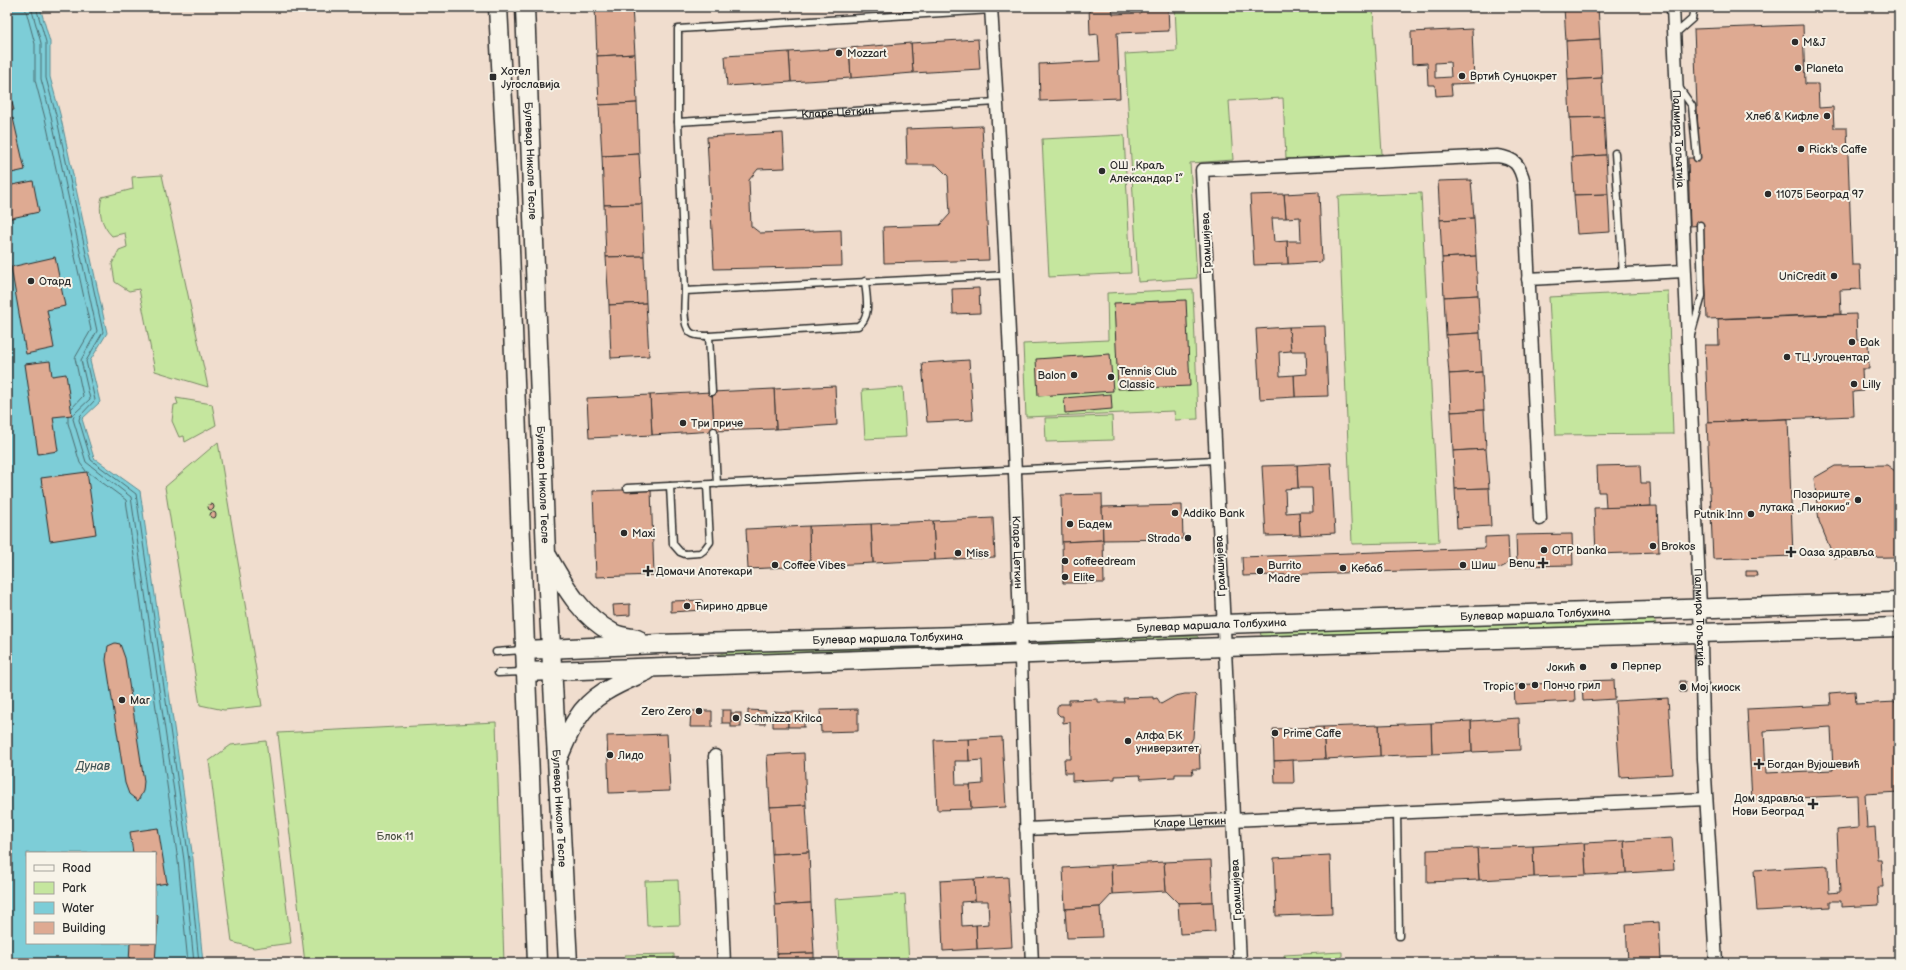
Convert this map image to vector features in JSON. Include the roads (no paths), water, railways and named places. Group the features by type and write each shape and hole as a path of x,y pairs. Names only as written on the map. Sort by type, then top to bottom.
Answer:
{"street":[{"path":"498,7 507,189 537,963"},
{"name":"Булевар Николе Тесле","path":"525,7 546,554 568,963"},
{"name":"Палмира Тољатија","path":"1673,7 1700,607 1706,799 1716,963"},
{"name":"Кларе Цеткин","path":"992,8 1007,274 1032,963"},
{"name":"Грамшијева","path":"1240,963 1202,170 1497,156 1511,159 1522,172 1524,183 1528,279"},
{"path":"1540,519 1528,279 1684,271"},
{"path":"546,554 570,596 591,618 614,634 659,644"},
{"name":"Булевар маршала Толбухина","path":"524,650 659,644 1020,634 1223,624 1700,607 1899,602"},
{"name":"Булевар маршала Толбухина","path":"525,672 1021,656 1225,647 1899,627"},
{"path":"557,761 576,719 592,700 618,684 658,667"},
{"path":"715,756 724,963"},
{"path":"1233,821 1706,799"},
{"name":"Кларе Цеткин","path":"1026,830 1233,821"}],"lane":[{"path":"1674,36 1692,19 1694,7"},
{"path":"866,281 866,317 863,323 858,326 709,336 698,336 689,332 686,326 678,122 678,29 992,8"},
{"path":"1676,85 1690,100 1692,106 1697,158"},
{"name":"Кларе Цеткин","path":"678,122 998,102"},
{"path":"1616,153 1623,274"},
{"path":"1688,342 1698,315 1702,296 1700,225"},
{"path":"685,291 1007,274"},
{"path":"709,336 712,392"},
{"path":"714,432 717,484"},
{"path":"627,488 1215,460"},
{"path":"670,486 673,544 680,552 685,554 700,553 710,542 707,485"},
{"path":"496,652 524,650"},
{"path":"498,674 525,672"},
{"path":"1398,813 1399,936"}],"water":[{"name":"Дунав","path":"7,7 40,7 50,42 50,77 60,114 107,333 90,361 100,402 82,419 94,458 140,491 193,859 203,963 7,963"}],"place":[{"name":"M&J","path":"1795,42"},
{"name":"Mozzart","path":"839,53"},
{"name":"Planeta","path":"1798,68"},
{"name":"Вртић Сунцокрет","path":"1462,76"},
{"name":"Хотел Југославија","path":"493,77"},
{"name":"Хлеб & Кифле","path":"1827,116"},
{"name":"Rick's Caffe","path":"1801,149"},
{"name":"ОШ „Краљ Александар I”","path":"1102,171"},
{"name":"11075 Београд 97","path":"1768,194"},
{"name":"UniCredit","path":"1834,276"},
{"name":"Отард","path":"31,281"},
{"name":"Đak","path":"1852,342"},
{"name":"ТЦ Југоцентар","path":"1787,357"},
{"name":"Balon","path":"1074,375"},
{"name":"Tennis Club Classic","path":"1111,377"},
{"name":"Lilly","path":"1854,384"},
{"name":"Три приче","path":"683,423"},
{"name":"Позориште лутака „Пинокио”","path":"1858,500"},
{"name":"Addiko Bank","path":"1175,513"},
{"name":"Putnik Inn","path":"1751,514"},
{"name":"Бадем","path":"1070,524"},
{"name":"Maxi","path":"624,533"},
{"name":"Strada","path":"1188,538"},
{"name":"Brokos","path":"1653,546"},
{"name":"OTP banka","path":"1544,550"},
{"name":"Оаза здравља","path":"1791,552"},
{"name":"Miss","path":"958,553"},
{"name":"coffeedream","path":"1065,561"},
{"name":"Benu","path":"1543,563"},
{"name":"Coffee Vibes","path":"775,565"},
{"name":"Шиш","path":"1463,565"},
{"name":"Кебаб","path":"1343,568"},
{"name":"Домачи Апотекари","path":"648,571"},
{"name":"Burrito Madre","path":"1260,571"},
{"name":"Elite","path":"1065,577"},
{"name":"Ћирино дрвце","path":"687,606"},
{"name":"Перпер","path":"1614,666"},
{"name":"Јокић","path":"1583,667"},
{"name":"Пончо грил","path":"1535,685"},
{"name":"Tropic","path":"1522,686"},
{"name":"Мој киоск","path":"1683,687"},
{"name":"Маг","path":"122,700"},
{"name":"Zero Zero","path":"699,711"},
{"name":"Schmizza Krilca","path":"736,718"},
{"name":"Prime Caffe","path":"1275,733"},
{"name":"Алфа БК универзитет","path":"1128,741"},
{"name":"Лидо","path":"610,755"},
{"name":"Богдан Вујошевић","path":"1759,764"},
{"name":"Дом здравља Нови Београд","path":"1813,804"}],"park label":[{"name":"Блок 11","path":"395,836"}]}
